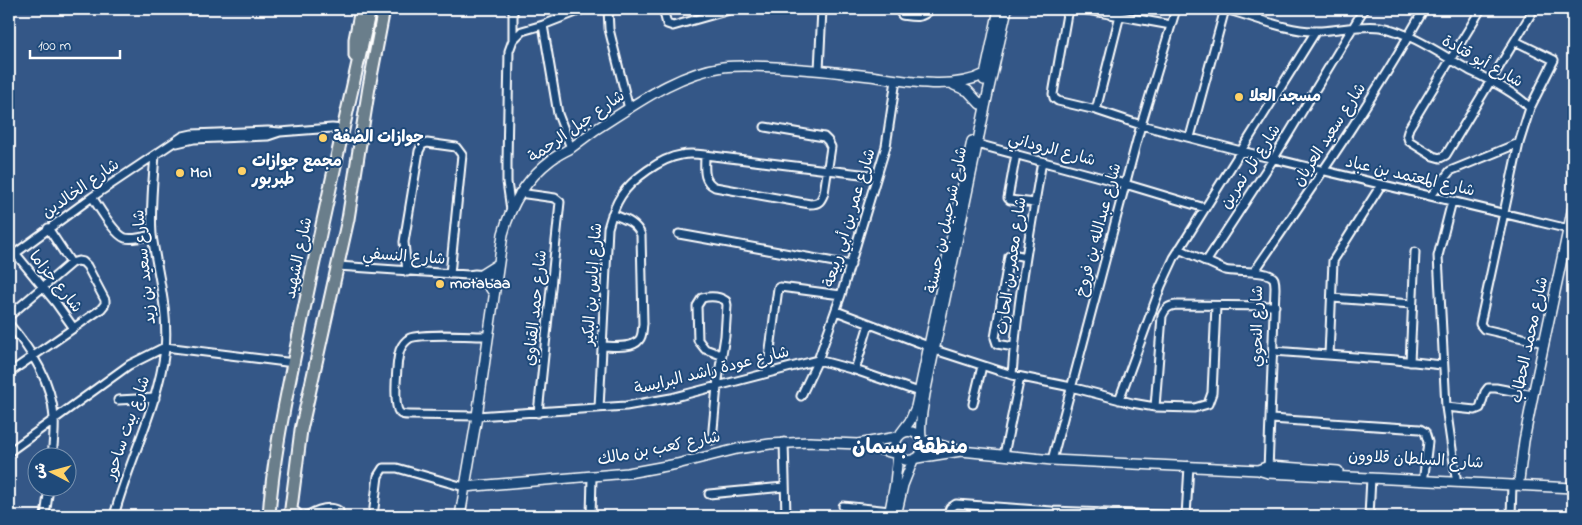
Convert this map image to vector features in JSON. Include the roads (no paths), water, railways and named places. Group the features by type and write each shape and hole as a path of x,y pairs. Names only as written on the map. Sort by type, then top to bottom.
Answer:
{"highway":[{"path":"357,69 354,45 361,9"},
{"name":"شارع الشهيد","path":"270,516 274,468 294,363 316,252 370,9"},
{"path":"294,514 301,430 352,201 369,87 384,9"},
{"path":"369,87 381,62 392,9"}],"street":[{"path":"511,210 507,182 507,163 509,51 513,40 513,9"},
{"path":"513,40 522,31 584,9"},
{"path":"608,9 609,29 629,109"},
{"path":"663,9 667,24 673,26 733,9"},
{"path":"812,9 822,9 819,70"},
{"path":"899,9 902,15 920,17 932,9"},
{"name":"شارع شرحبيل بن حسنة","path":"922,439 924,400 932,348 999,9"},
{"name":"شارع شرحبيل بن حسنة","path":"899,435 913,414 932,348 1007,9"},
{"name":"شارع المعتمد بن عباد","path":"1073,9 1067,14 1053,94 1054,98 1058,101 1241,151 1571,229"},
{"path":"1082,9 1171,25"},
{"name":"شارع عبدالله بن فروخ","path":"1052,460 1125,184 1176,9"},
{"path":"1190,137 1225,9"},
{"name":"شارع أبو قتادة","path":"1225,9 1294,29 1316,31 1355,26 1381,28 1408,37 1450,59 1521,100 1530,108 1519,143 1480,326 1484,329 1544,343"},
{"path":"1258,18 1260,9"},
{"name":"شارع تل نمرين","path":"1206,262 1274,158 1364,9"},
{"name":"شارع سعيد العريان","path":"1254,272 1324,170 1424,9"},
{"path":"1481,9 1409,128 1407,135 1409,142 1433,156 1440,158 1446,155 1534,9"},
{"path":"1096,110 1120,15"},
{"path":"543,25 558,114 570,148"},
{"path":"1118,400 1169,267 1316,31"},
{"path":"1515,41 1554,60 1530,108"},
{"name":"شارع جبل الرحمة","path":"460,516 477,416 495,278 503,234 519,194 540,169 552,159 629,109 671,84 688,76 712,69 749,66 819,70 896,80 952,84 966,82 986,74"},
{"name":"شارع عمر بن أبي ربيعة","path":"801,396 818,360 842,296 886,146 896,80"},
{"name":"شارع جبل الرحمة","path":"952,84 968,91 980,104"},
{"path":"705,155 706,180 715,187 817,204 821,201 828,170 831,146 828,141 824,138 765,127"},
{"name":"شارع الخالدين","path":"12,255 92,197 170,146 190,140 268,136 280,132 332,128 344,129"},
{"path":"407,272 404,242 419,150 422,145 427,143 456,147 462,155 450,274"},
{"path":"1431,196 1450,171 1519,143"},
{"name":"شارع الروداني","path":"977,144 1205,208"},
{"name":"شارع إياس بن البكير","path":"599,408 608,228 612,214 622,195 631,184 659,163 682,154 705,155 877,176"},
{"path":"1016,154 1008,198 1010,200 1035,203"},
{"name":"شارع سعيد بن زيد","path":"155,155 152,235 163,305 165,347"},
{"name":"شارع معمر بن الحارث","path":"1004,455 1016,376 1014,347 1026,256 1042,161"},
{"path":"1329,355 1333,261 1381,184"},
{"name":"شارع حمد القناوي","path":"519,194 557,199 560,202 538,413"},
{"path":"92,197 122,237 130,238 152,235"},
{"path":"1452,201 1438,251 1442,365 1456,477"},
{"name":"شارع محمد الحطاب","path":"1516,482 1544,343 1571,229 1573,207"},
{"path":"602,346 626,345 637,342 641,336 643,324 641,235 638,228 632,223 612,214"},
{"path":"48,228 71,263"},
{"path":"679,234 851,265"},
{"name":"شارع النحوي","path":"1179,249 1231,271 1263,273 1274,279 1268,469"},
{"path":"1410,362 1415,252"},
{"path":"1014,347 997,344 995,338 1009,256 1012,254 1026,256"},
{"name":"شارع حزاما","path":"12,255 56,303 73,327"},
{"path":"9,316 71,263 79,261 85,263 106,302 100,309 9,373"},
{"path":"493,292 481,276 498,264"},
{"name":"شارع النسفي","path":"338,266 495,278"},
{"path":"767,373 778,288 842,296"},
{"path":"712,440 716,386 721,355 726,320 726,301 715,297 702,298 697,306 698,340 705,349 721,355"},
{"path":"1332,298 1412,304"},
{"path":"1155,406 1161,325 1164,310 1176,305 1274,306"},
{"path":"836,311 932,348 1016,376 1071,387 1118,400 1155,406 1194,408 1208,404 1212,393 1216,306"},
{"path":"9,324 33,356 46,381 52,400 54,418 52,448"},
{"path":"855,370 869,324"},
{"path":"9,337 16,332"},
{"name":"شارع عودة راشد البرايسة","path":"488,336 415,337 404,342 399,356 396,398 398,410 401,414 409,416 477,416 626,406 671,398 818,360 855,370 919,392"},
{"path":"9,452 129,365 165,347 294,363"},
{"name":"شارع بيت ساحور","path":"114,516 126,476 155,398 165,347"},
{"path":"1273,351 1442,365"},
{"path":"973,404 982,366"},
{"path":"1446,407 1475,410 1480,408 1488,388 1533,394"},
{"path":"118,400 155,398"},
{"path":"1271,419 1420,429 1425,432 1428,442 1424,475"},
{"path":"891,514 915,459 923,449 922,439 914,432 905,432 899,435 894,446 898,455 905,460 915,459"},
{"name":"شارع كعب بن مالك","path":"858,444 899,435"},
{"name":"شارع السلطان قلاوون","path":"922,439 961,451 1052,460 1258,470 1424,475 1573,488"},
{"path":"784,442 786,516"},
{"name":"شارع كعب بن مالك","path":"464,487 505,482 592,477 649,469 745,447 784,442 858,444 898,455"},
{"name":"شارع السلطان قلاوون","path":"915,459 961,451"},
{"path":"891,514 898,455"},
{"path":"1186,516 1189,466"},
{"path":"373,516 378,476 383,468 397,468 464,487"},
{"name":"شارع السلطان قلاوون","path":"1268,469 1371,478 1573,482"},
{"path":"591,516 592,477"},
{"path":"1369,516 1371,478"},
{"path":"1510,516 1516,482"},
{"path":"709,494 784,487"},
{"path":"45,516 48,498"},
{"path":"947,516 950,508 956,504 1051,514 1192,516"},
{"path":"844,506 891,514"},
{"path":"992,516 994,507"},
{"path":"306,516 332,508 339,511 340,516"}],"place":[{"name":"مسجد العلا","path":"1239,97"},
{"name":"جوازات الضفة","path":"323,138"},
{"name":"مجمع جوازات طبربور","path":"242,171"},
{"name":"MoI","path":"180,173"},
{"name":"motabaa","path":"440,284"}],"district":[{"name":"منطقة بسمان","path":"910,448"}]}
